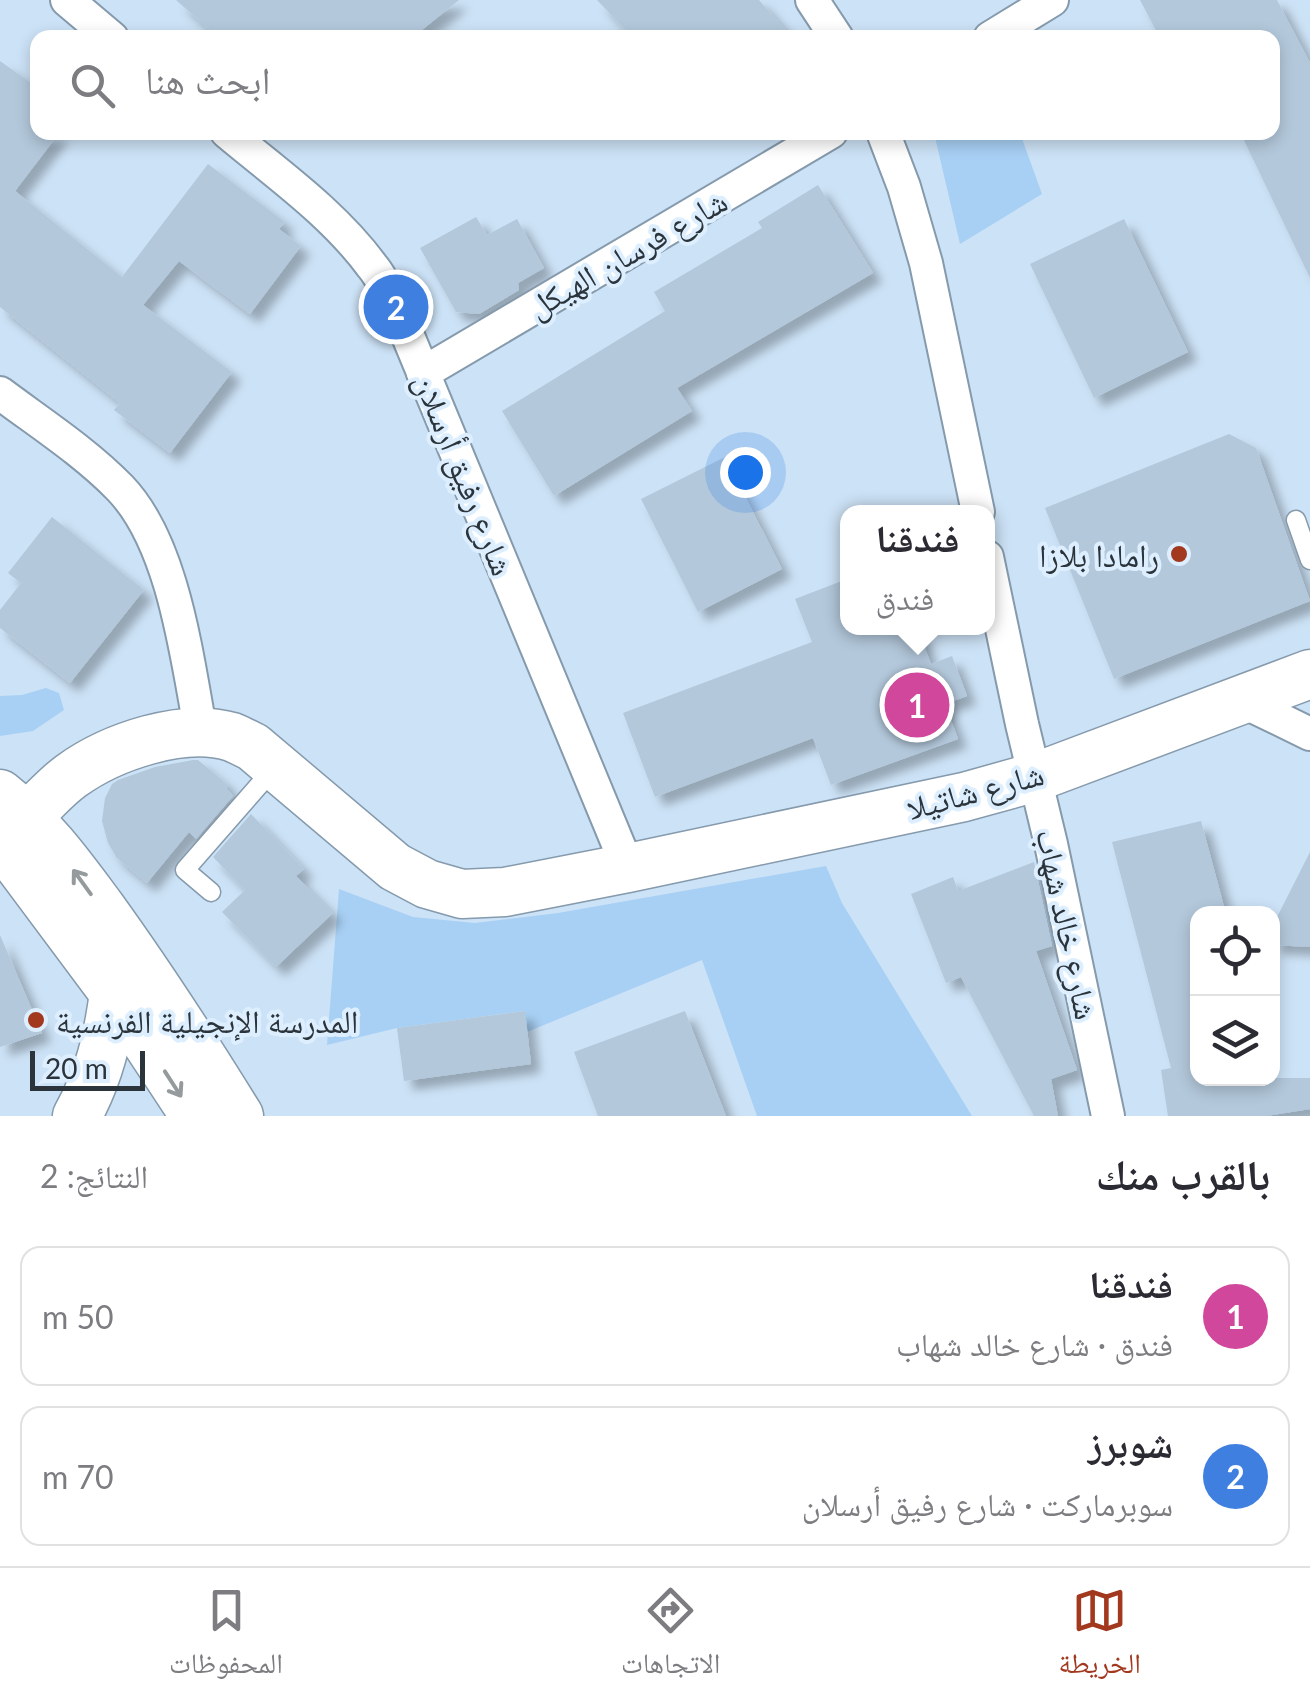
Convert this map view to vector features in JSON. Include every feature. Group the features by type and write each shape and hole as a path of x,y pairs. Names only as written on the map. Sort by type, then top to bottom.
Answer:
{"main road":[{"name":"شارع شاتيلا","path":"201,733 232,737 254,748 395,866 427,884 462,894 505,892 964,796 1036,777 1310,674"},
{"path":"195,1116 127,977 56,847 7,822 97,760 164,736 201,733"},
{"path":"76,1116 94,1085 127,977"},
{"path":"127,977 239,1116"}],"street":[{"path":"66,0 102,30"},
{"path":"812,0 831,30"},
{"path":"1003,30 1052,0"},
{"name":"شارع رفيق أرسلان","path":"237,140 322,211 375,269 396,306 628,868"},
{"name":"شارع فرسان الهيكل","path":"423,372 817,140"},
{"path":"887,140 926,263 977,505"},
{"path":"0,393 88,460 121,489 140,514 178,608 201,733"},
{"name":"شارع خالد شهاب","path":"995,595 1108,1116"},
{"path":"1242,701 1310,734"}],"lane":[{"path":"1296,520 1310,560"},
{"path":"212,892 185,870 275,766"}],"shaded area":[{"path":"936,140 1023,140 1042,194 960,244"},
{"path":"46,688 59,693 64,710 33,731 0,736 0,696"},
{"path":"826,866 842,903 972,1116 757,1116 702,960 527,1032 524,1011 397,1028 327,1045 339,889 413,917 475,923 558,913"}],"building":[{"path":"176,0 459,0 422,30 210,30"},
{"path":"597,0 759,0 785,30 625,30"},
{"path":"1140,0 1277,0 1310,63 1310,278 1244,140 1280,140 1280,30 1156,30"},
{"path":"0,61 30,82 30,140 54,140 15,191 122,277 208,164 285,222 279,229 301,246 250,314 179,261 143,305 232,372 170,453 114,410 120,403 0,307"},
{"path":"818,185 873,273 677,388 692,411 554,496 502,411 665,311 654,292 762,228 758,222"},
{"path":"476,217 487,235 517,219 544,268 518,283 519,290 479,314 456,312 420,248"},
{"path":"1124,219 1188,352 1094,398 1030,264"},
{"name":"رامادا بلازا","path":"1229,434 1256,448 1310,601 1114,679 1045,508"},
{"path":"725,457 782,569 698,612 641,499"},
{"path":"52,517 144,590 70,683 0,628 0,610 21,583 8,573"},
{"path":"840,582 840,635 920,635 931,664 952,656 967,696 945,704 958,739 831,785 813,738 655,797 623,713 812,642 795,599"},
{"path":"193,760 228,785 226,788 233,796 196,839 189,832 147,883 117,858 108,843 102,821 105,798 118,780 155,767"},
{"path":"251,814 304,869 296,876 333,913 276,967 222,912 245,890 213,857"},
{"path":"1201,821 1224,906 1190,906 1190,1086 1280,1086 1280,1078 1310,1078 1310,1109 1266,1116 1168,1116 1161,1070 1171,1068 1112,842"},
{"path":"1310,852 1310,947 1280,945 1280,911"},
{"path":"1034,862 1052,946 1036,951 1077,1070 1051,1079 1058,1116 1034,1116 961,977 946,983 911,894 953,877 958,891"},
{"name":"المدرسة الإنجيلية الفرنسية","path":"0,935 42,1033 0,1047"},
{"path":"525,1011 531,1064 404,1081 397,1028"},
{"path":"685,1011 726,1116 598,1116 574,1052"}],"place":[{"name":"شوبرز","path":"396,307"},
{"name":"رامادا بلازا","path":"1179,554"},
{"name":"فندقنا","path":"917,705"},
{"name":"المدرسة الإنجيلية الفرنسية","path":"36,1020"}]}
